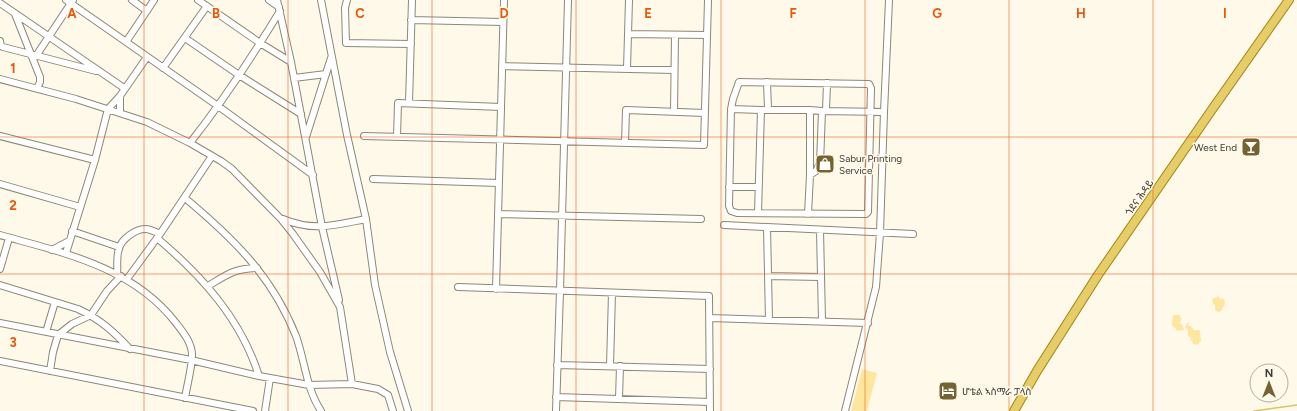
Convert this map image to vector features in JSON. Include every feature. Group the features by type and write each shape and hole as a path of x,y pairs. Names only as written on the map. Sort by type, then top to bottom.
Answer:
{"main road":[{"name":"ጎደና ሕዳይ","path":"1014,411 1040,366 1098,275 1289,0"}],"street":[{"path":"132,0 147,11"},
{"path":"126,42 154,0"},
{"path":"198,0 260,43 291,62"},
{"path":"269,0 278,6 291,62 322,227 340,307 352,384"},
{"path":"321,0 366,220 375,285 390,352 408,411"},
{"path":"347,0 345,8 346,43 411,44"},
{"path":"409,103 412,0"},
{"path":"496,289 504,0"},
{"path":"556,411 568,0"},
{"path":"627,69 629,0"},
{"path":"364,136 704,145 708,0"},
{"path":"845,411 876,288 880,233 889,0"},
{"path":"33,55 49,37 70,1 313,175"},
{"path":"0,3 124,88"},
{"path":"163,68 207,6"},
{"path":"190,143 218,106 260,43 278,6"},
{"path":"15,14 33,55 40,77 38,88"},
{"path":"411,20 503,22"},
{"path":"628,34 707,35"},
{"path":"674,112 675,35"},
{"path":"185,38 239,75 301,114"},
{"path":"0,41 1,46 3,47 99,72"},
{"path":"66,253 95,160 108,109 120,96 124,88 147,57"},
{"path":"306,138 332,57"},
{"path":"502,66 674,70"},
{"path":"294,78 326,74"},
{"path":"0,79 38,88 108,109 151,124 190,143 232,169 281,219 311,259 340,307"},
{"path":"739,82 767,82 869,84 871,88 867,213 861,215 738,213 731,211 729,206 733,99 739,82"},
{"path":"758,213 758,187 767,82"},
{"path":"810,175 816,171 820,163 827,83"},
{"path":"120,96 120,113"},
{"path":"397,137 398,103 501,107"},
{"path":"732,109 884,112"},
{"path":"625,143 626,110 705,113"},
{"path":"808,214 810,175 810,110"},
{"path":"0,136 95,160"},
{"path":"50,371 58,335 72,324 91,315 107,291 159,236 212,156"},
{"path":"373,179 499,183"},
{"path":"0,184 80,207"},
{"path":"730,187 758,187"},
{"path":"185,198 226,233 257,268 279,302 293,329 313,397 321,411"},
{"path":"498,214 701,220"},
{"path":"281,219 307,227 322,227 366,220"},
{"path":"724,225 913,234"},
{"path":"767,227 769,320"},
{"path":"122,276 119,247 126,239 142,229 148,229 159,236 208,286 224,306 241,334 259,376"},
{"path":"820,230 822,321"},
{"path":"72,231 119,247"},
{"path":"0,235 66,253 97,264 122,276 159,304 169,314 187,340 192,355 185,398"},
{"path":"0,269 9,238"},
{"path":"52,250 69,241"},
{"path":"208,286 231,272 242,269 257,268"},
{"path":"768,276 821,277"},
{"path":"0,285 91,315 105,324 130,349"},
{"path":"458,287 710,296 710,411"},
{"path":"610,366 612,293"},
{"path":"46,332 55,302"},
{"path":"710,318 868,323"},
{"path":"0,323 192,360 259,376 309,385 352,384 378,389 388,395 393,411"},
{"path":"0,360 253,411"},
{"path":"557,364 710,369"},
{"path":"620,366 620,399"},
{"path":"265,411 270,378"},
{"path":"556,397 710,402"}],"shaded area":[{"path":"1219,296 1219,298 1224,299 1225,304 1221,311 1218,312 1215,310 1215,305 1213,304 1212,299"},
{"path":"1173,315 1180,315 1180,318 1183,318 1181,319 1180,323 1184,330 1176,331 1177,330 1172,325"},
{"path":"1187,323 1189,323 1188,326 1191,326 1194,330 1200,331 1201,341 1197,345 1193,344 1190,340 1191,338 1188,336 1188,331 1185,327"},
{"path":"862,369 877,373 867,411 851,411"}],"waterway":[{"path":"1254,411 1297,405"}],"place":[{"name":"West End","path":"1251,147"},
{"name":"Sabur Printing Service","path":"825,164"},
{"name":"ሆቴል ኣስማራ ፓላስ","path":"948,391"}]}
